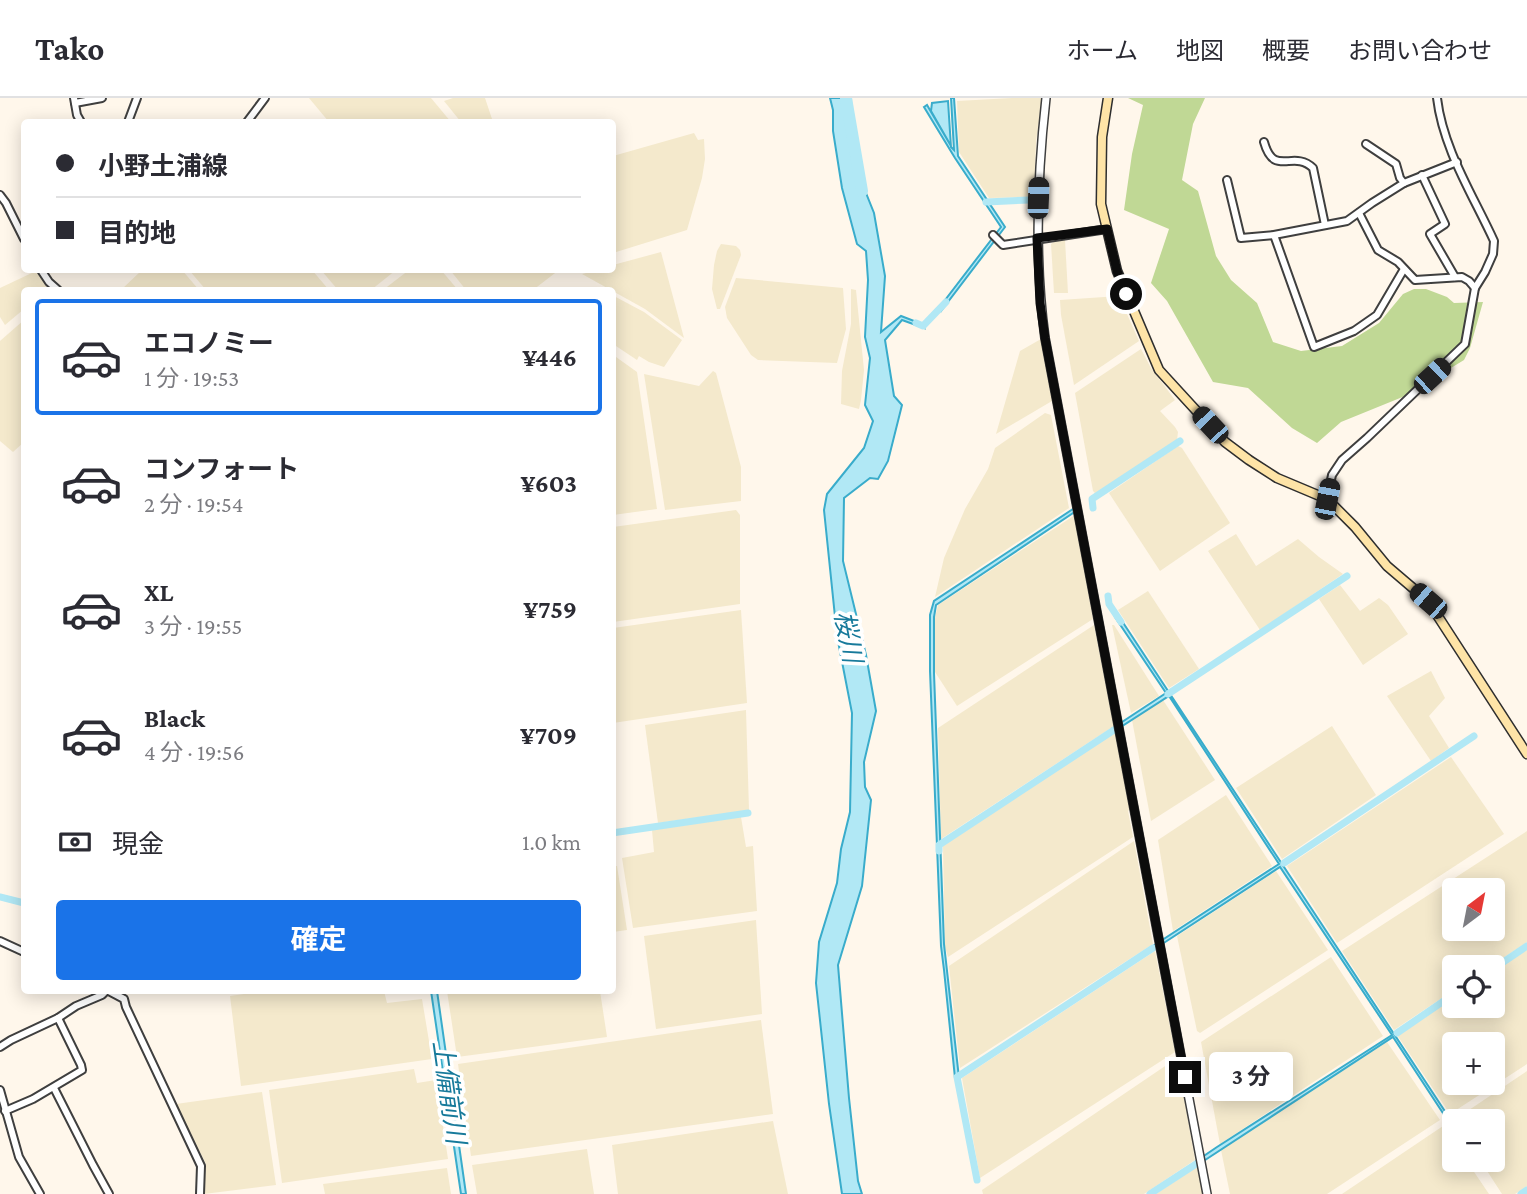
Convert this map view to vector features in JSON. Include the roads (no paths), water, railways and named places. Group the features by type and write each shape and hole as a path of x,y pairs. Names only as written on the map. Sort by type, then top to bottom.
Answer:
{"main road":[{"path":"1108,98 1102,137 1101,204 1117,271 1159,370 1225,442 1277,478 1327,499 1355,527 1387,566 1428,601 1527,754"}],"street":[{"path":"79,119 75,100 102,98"},
{"path":"129,119 136,98"},
{"path":"249,119 265,98"},
{"path":"1046,98 1039,157 1037,238 1040,303 1045,338 1207,1194"},
{"path":"1327,499 1332,475 1342,460 1465,344 1475,288 1493,254 1494,241 1441,122 1437,98"},
{"path":"1264,142 1272,159 1278,162 1300,161 1313,168 1325,225"},
{"path":"1366,144 1396,164 1400,178 1405,183"},
{"path":"1227,180 1241,238 1273,235 1347,221 1405,183 1457,162"},
{"path":"1422,175 1445,224 1430,234 1455,277"},
{"path":"0,195 21,233"},
{"path":"1359,213 1378,250 1398,262 1415,280 1462,277 1475,288"},
{"path":"993,235 1003,244 1107,229"},
{"path":"1273,235 1314,347 1354,331 1377,315 1404,269"},
{"path":"43,273 55,287"},
{"path":"0,940 21,950"},
{"path":"0,1047 103,994"},
{"path":"115,994 124,999 125,1007 201,1166 200,1194"},
{"path":"5,1111 33,1100 82,1070 58,1018"},
{"path":"54,1088 110,1194"},
{"path":"0,1091 19,1157 40,1194"}],"water":[{"path":"830,98 851,98 852,158 874,213 885,276 881,332 901,316 922,324 924,328 902,320 885,340 894,396 902,405 888,461 878,479 870,478 844,498 843,561 866,655 876,711 864,762 865,787 871,800 862,886 838,965 849,1098 858,1181 862,1194 842,1194 816,983 819,942 837,883 841,849 850,812 852,713 837,636 824,510 827,494 864,448 873,421 865,405 870,358 865,337 868,280 866,251 857,244 842,188"},
{"path":"951,98 954,98 958,156 1005,227 941,311 939,308 1001,227 924,107 927,105 954,150"},
{"path":"948,101 951,146 931,111 932,103"},
{"path":"1073,509 1076,511 936,605 934,673 944,944 959,1078 955,1078 941,946 930,615 934,601"},
{"path":"1118,615 1443,1109 1442,1112 1393,1037 1196,1166 1195,1162 1217,1147 1392,1035 1280,867 1153,950 1153,946 1279,864 1169,696 1116,730 1113,728 1166,693 1115,617"},
{"name":"上備前川","path":"431,994 437,994 466,1194 461,1194"}],"waterway":[{"name":"桜川","path":"846,98 862,191"},
{"path":"986,202 1029,200"},
{"path":"916,323 923,326 946,302"},
{"path":"1093,508 1092,499 1180,441"},
{"path":"1168,694 1347,576"},
{"path":"1108,596 1109,604 1121,622"},
{"path":"939,851 939,845 1114,730"},
{"path":"1284,863 1474,736"},
{"path":"616,832 748,813"},
{"path":"0,897 21,902"},
{"path":"1505,961 1527,946"},
{"path":"977,1180 957,1077 1153,948"},
{"path":"1397,1033 1442,1002"},
{"path":"1150,1194 1196,1164"},
{"path":"1521,1194 1527,1190"}]}
